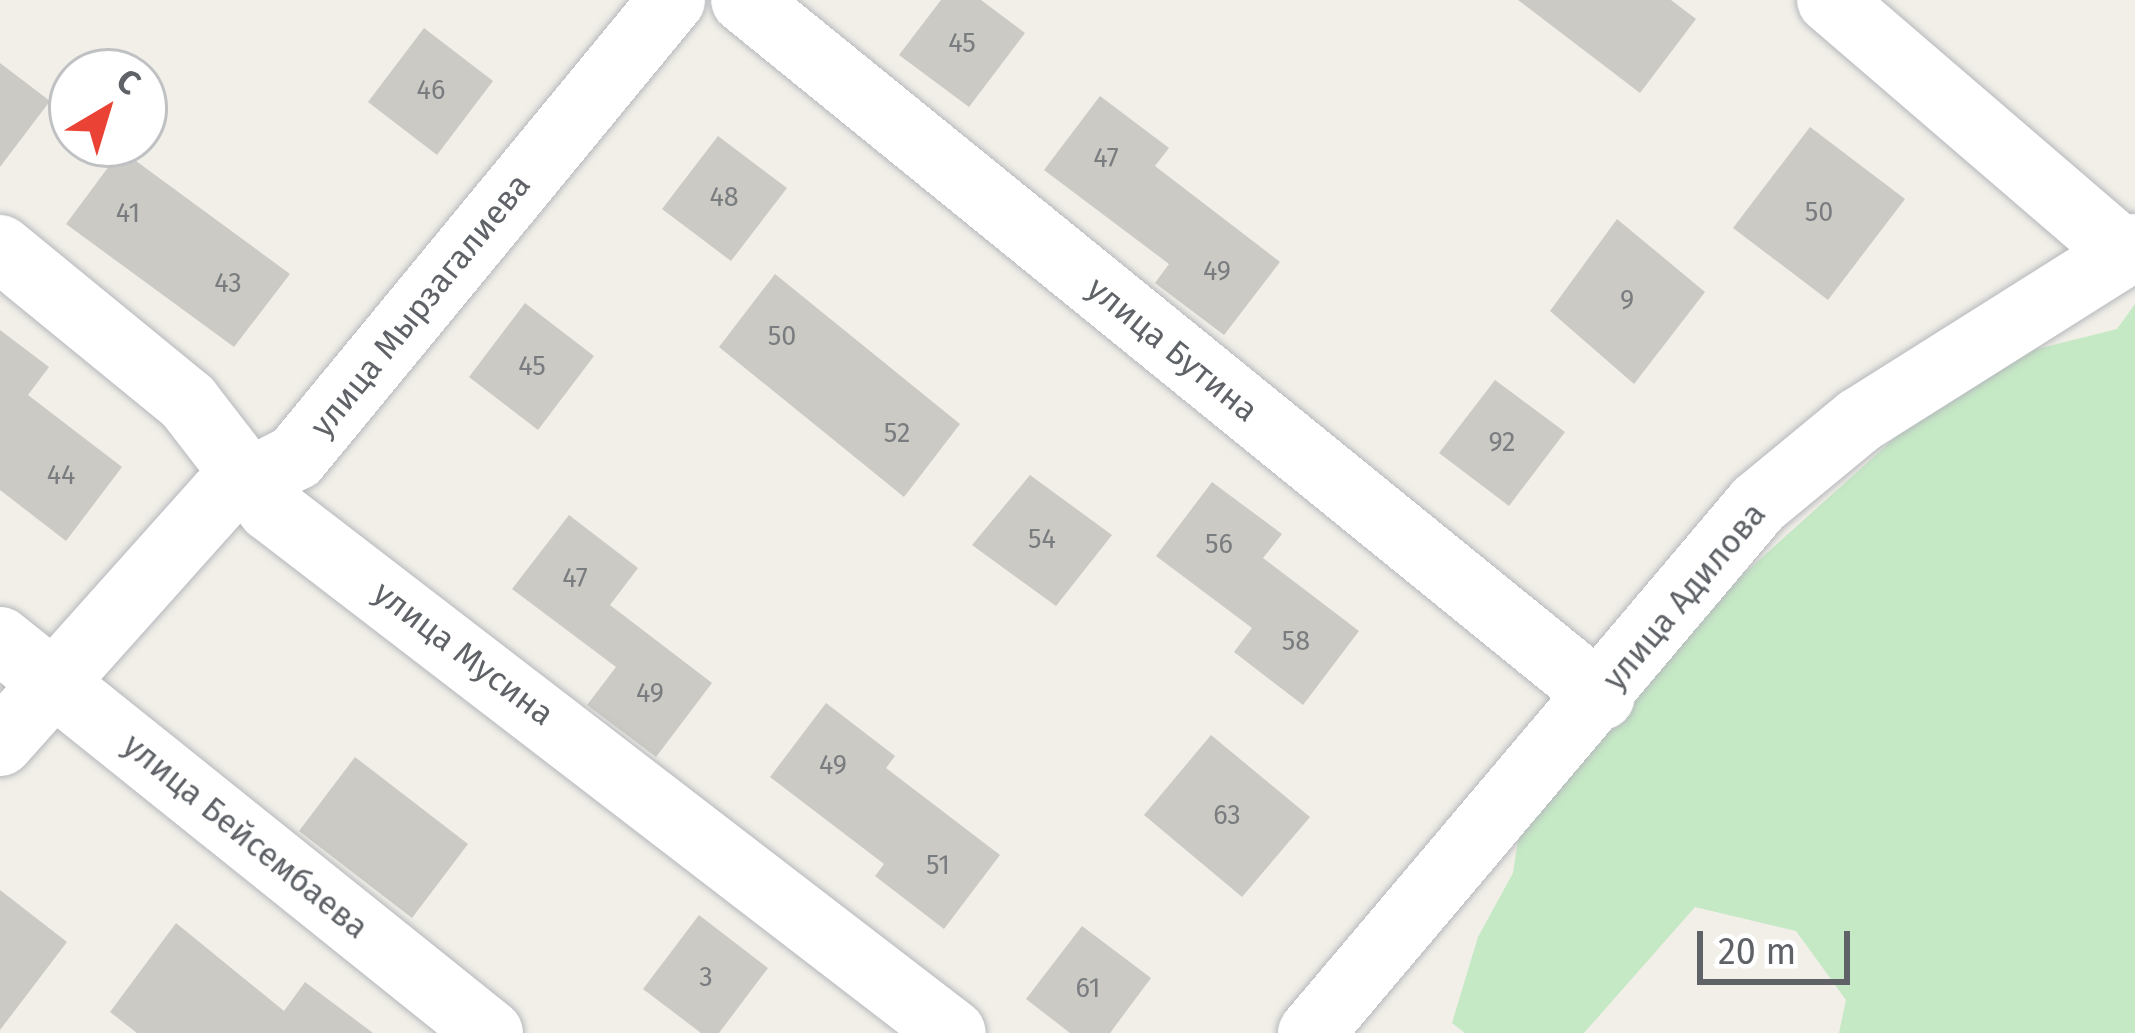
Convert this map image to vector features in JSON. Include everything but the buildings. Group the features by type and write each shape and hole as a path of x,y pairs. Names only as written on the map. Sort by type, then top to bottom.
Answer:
{"street":[{"name":"улица Мырзагалиева","path":"0,743 222,495 296,458 672,0"},
{"name":"улица Бутина","path":"744,0 1602,698"},
{"path":"1830,0 2130,250"},
{"name":"улица Мусина","path":"0,248 188,402 254,479 270,508 953,1033"},
{"name":"улица Адилова","path":"1311,1033 1602,698 1758,504 1860,420 2130,250"},
{"name":"улица Бейсембаева","path":"0,640 490,1033"}],"green space":[{"path":"2135,304 2135,1033 1839,1033 1846,1000 1796,931 1695,907 1584,1033 1465,1033 1452,1023 1478,937 1513,873 1520,828 1707,607 1977,364 2117,329"}]}
